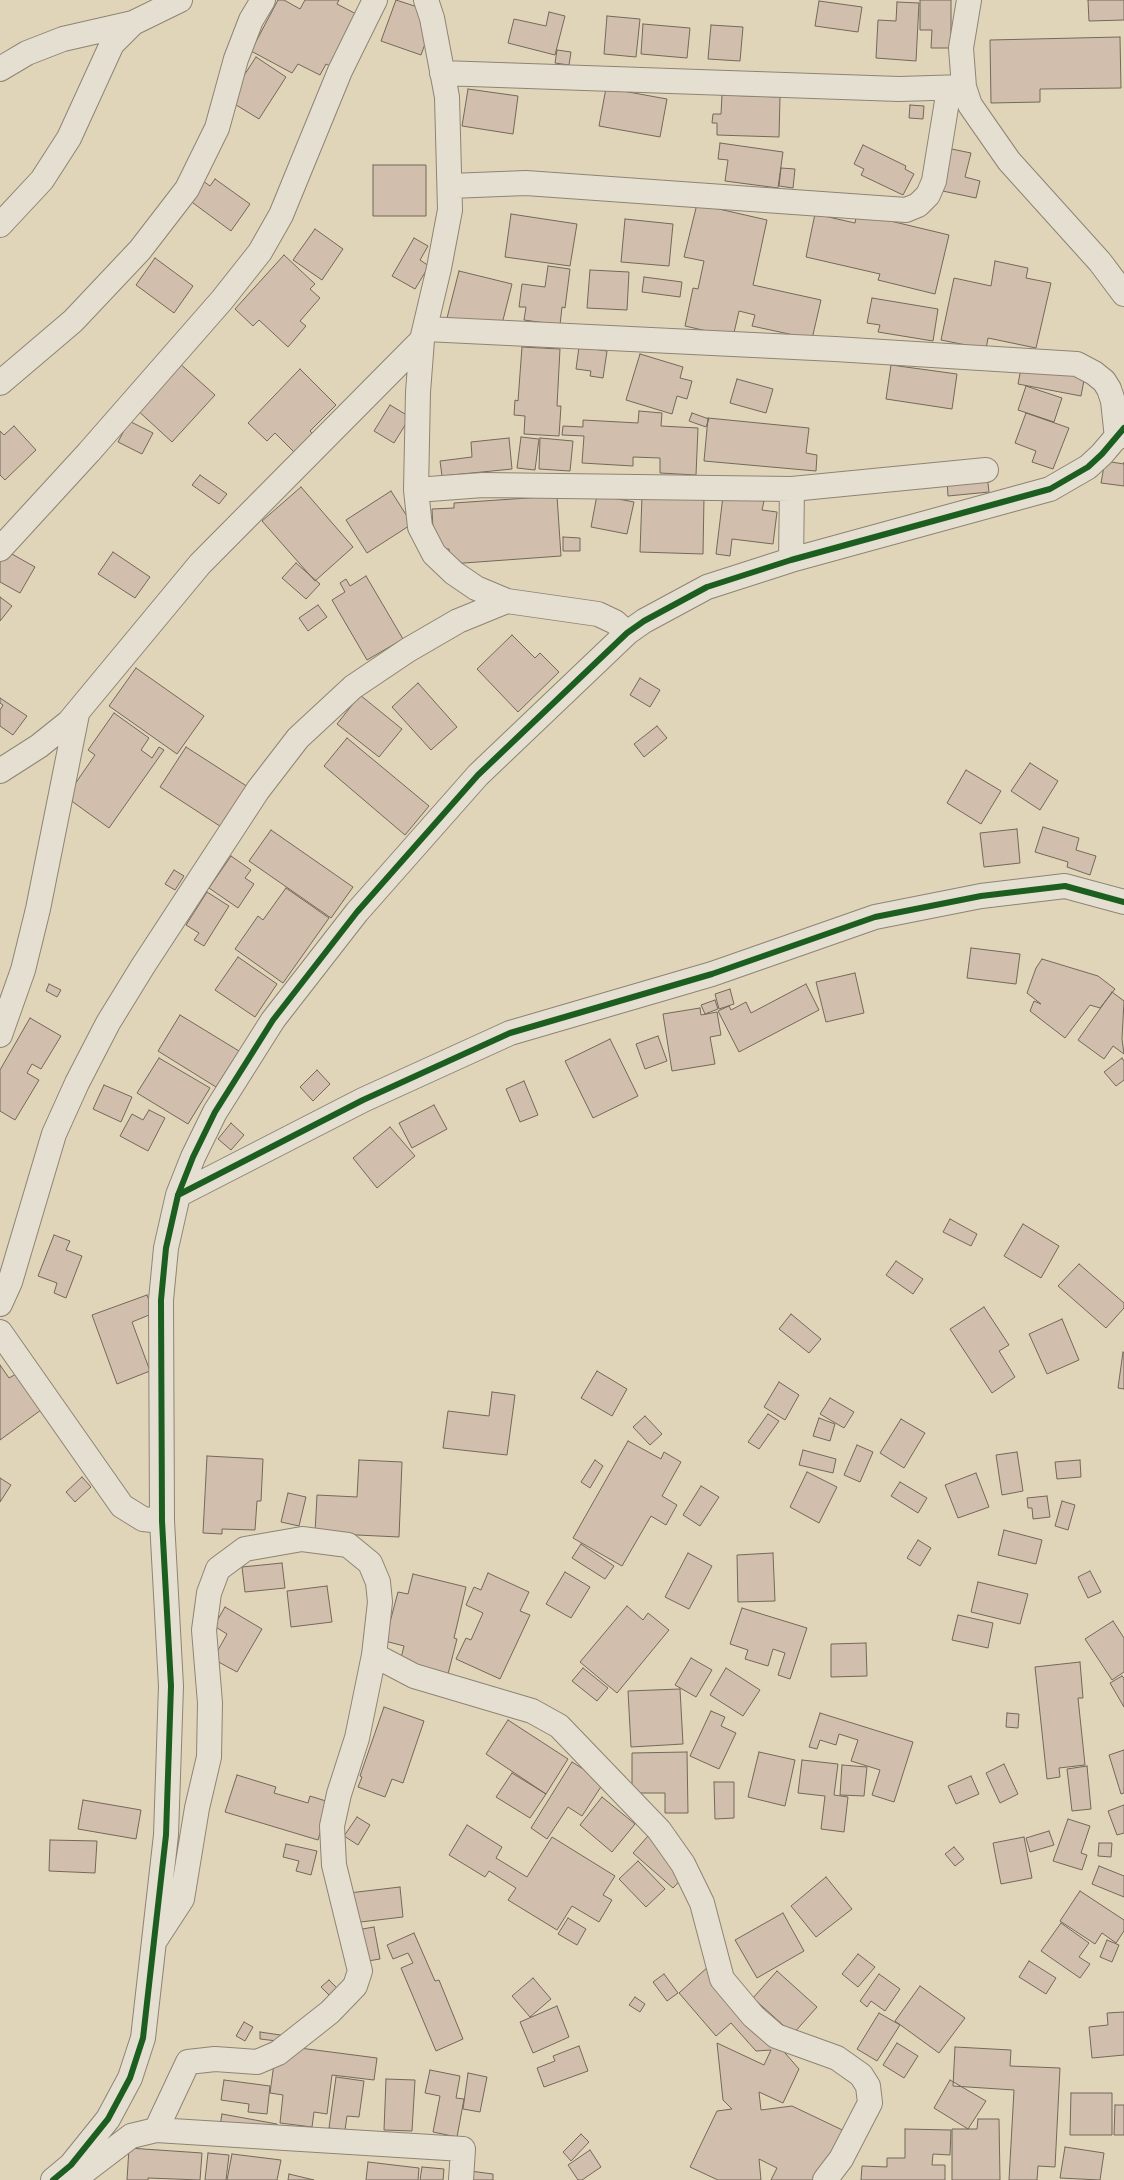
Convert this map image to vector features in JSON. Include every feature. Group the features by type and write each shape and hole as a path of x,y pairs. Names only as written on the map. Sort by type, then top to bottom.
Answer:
{"street":[{"path":"0,70 26,53 63,39 133,23 180,0"},
{"path":"0,383 79,314 140,250 187,189 217,128 236,59 251,20 263,0"},
{"path":"0,549 96,445 222,300 260,252 281,215 340,71 375,0"},
{"path":"426,0 432,18 447,97 450,210 424,334 418,392 416,490 420,527 434,554 454,573 476,588 507,601 598,614 615,622 627,633"},
{"path":"450,186 526,183 906,210 918,206 928,195 934,181 956,88 969,0"},
{"path":"0,225 42,180 69,138 112,44 133,23"},
{"path":"442,73 898,89 956,88"},
{"path":"956,88 970,105 1008,161 1100,262 1124,294"},
{"path":"0,771 40,746 77,714 200,564 424,334 844,350 1077,364 1094,373 1104,381 1109,389 1120,433 1088,467 1050,489 791,560 707,587 644,621 627,633 478,776 357,912 273,1020 215,1112 193,1157 178,1195 166,1248 161,1300 162,1521 171,1686 166,1835 152,1944 143,2038 130,2078 108,2119 71,2165 58,2176"},
{"path":"416,490 483,485 792,489 986,470"},
{"path":"791,560 792,489"},
{"path":"0,1304 10,1282 54,1134 77,1083 108,1023 143,966 258,790 298,738 353,687 408,650 458,621 507,601"},
{"path":"0,1035 23,970 38,909 52,830 77,714"},
{"path":"178,1195 363,1100 510,1033 712,974 875,917 981,896 1065,886 1124,902"},
{"path":"0,1332 7,1355 122,1506 144,1519 162,1521"},
{"path":"152,1944 182,1899 209,1757 210,1703 204,1630 209,1593 218,1569 245,1549 302,1539 348,1545 370,1563 378,1582 380,1602 374,1655 357,1738 338,1794 332,1826 334,1865 360,1971 355,1986 330,2012 278,2053 257,2062 215,2059 188,2062 156,2130"},
{"path":"374,1655 414,1676 532,1711 559,1726 659,1830 683,1864 702,1903 722,1979 753,2016 776,2036 837,2058 861,2075 868,2086 870,2103 841,2159 825,2180"},
{"path":"58,2176 85,2172 131,2136 156,2130 463,2149 461,2180"}],"building":[{"path":"278,0 284,0 300,9 305,0 339,0 337,4 362,17 334,68 326,64 320,75 298,64 292,73 251,51"},
{"path":"396,0 436,13 421,55 381,41"},
{"path":"920,0 951,0 951,48 931,48 932,30 920,30"},
{"path":"1088,0 1124,0 1124,20 1089,21"},
{"path":"819,1 862,7 858,32 815,26"},
{"path":"897,2 919,3 916,61 876,58 878,20 896,21"},
{"path":"549,12 565,16 555,55 508,43 514,19 546,26"},
{"path":"607,16 640,19 636,57 604,54"},
{"path":"643,24 690,28 687,58 641,54"},
{"path":"711,25 743,27 740,61 708,59"},
{"path":"1120,37 1121,88 1040,89 1040,102 991,103 990,40"},
{"path":"557,50 571,52 569,65 555,63"},
{"path":"256,57 286,77 259,119 228,100"},
{"path":"606,88 667,99 660,137 599,126"},
{"path":"468,89 518,96 513,134 462,126"},
{"path":"722,95 780,97 779,137 717,135 717,123 712,123 713,114 721,114"},
{"path":"910,105 924,106 923,119 909,118"},
{"path":"720,143 783,152 778,188 725,181 728,160 718,159"},
{"path":"863,145 906,166 905,169 914,174 903,195 861,175 864,169 854,164"},
{"path":"942,147 971,153 965,177 980,181 976,198 933,189"},
{"path":"373,165 426,165 426,216 373,216"},
{"path":"781,168 795,169 793,188 779,186"},
{"path":"215,179 250,204 231,231 189,200 203,181 210,186"},
{"path":"697,204 767,220 753,285 821,300 812,339 752,326 755,315 739,311 733,337 685,326 693,288 698,289 704,261 684,257"},
{"path":"857,213 949,235 935,294 878,280 880,274 806,257 815,214 855,223"},
{"path":"511,214 577,224 570,266 505,257"},
{"path":"625,219 673,224 669,266 621,262"},
{"path":"315,229 343,249 322,280 293,260"},
{"path":"414,238 428,246 420,260 429,266 415,289 392,276"},
{"path":"284,255 315,284 310,289 320,298 300,321 306,326 288,347 259,320 253,326 235,309"},
{"path":"155,258 193,286 174,313 136,285"},
{"path":"995,261 1028,268 1026,278 1051,283 1036,348 988,338 986,349 941,340 954,278 991,286"},
{"path":"548,266 570,269 565,308 562,307 560,325 524,320 526,307 519,307 522,284 545,287"},
{"path":"590,270 629,272 627,310 587,308"},
{"path":"459,271 512,284 500,332 447,318"},
{"path":"644,277 682,282 680,297 642,292"},
{"path":"872,298 938,309 933,341 878,332 880,325 867,323"},
{"path":"522,347 560,349 557,406 561,406 559,436 524,434 525,416 514,415 515,400 518,401"},
{"path":"579,347 607,351 603,378 590,376 591,371 576,369"},
{"path":"640,354 683,367 680,378 692,381 687,399 677,396 672,414 626,400"},
{"path":"178,362 215,395 172,442 135,408"},
{"path":"1022,363 1085,375 1081,396 1018,384"},
{"path":"891,365 957,374 952,409 886,399"},
{"path":"300,369 336,405 310,431 315,436 297,455 275,433 267,441 248,423"},
{"path":"737,379 773,389 766,413 730,403"},
{"path":"1026,386 1062,398 1054,422 1018,410"},
{"path":"390,405 410,417 394,443 374,431"},
{"path":"639,411 662,413 661,426 698,428 696,475 660,473 660,458 633,457 633,466 582,463 584,436 562,435 563,426 583,427 583,420 638,423"},
{"path":"692,413 709,419 706,427 689,421"},
{"path":"1026,413 1069,428 1053,469 1032,462 1036,451 1015,443"},
{"path":"708,418 809,428 806,453 817,455 816,471 704,461"},
{"path":"129,421 153,433 142,454 118,442"},
{"path":"14,426 36,450 5,480 0,475 0,431 4,435"},
{"path":"521,437 539,439 535,470 517,468"},
{"path":"509,438 512,469 442,476 440,461 472,457 471,442"},
{"path":"540,438 573,441 570,471 539,469"},
{"path":"1105,461 1124,464 1124,486 1101,483"},
{"path":"200,475 227,494 219,504 192,485"},
{"path":"987,475 989,492 948,496 947,479"},
{"path":"301,487 353,547 315,581 262,521"},
{"path":"391,491 412,524 367,553 346,520"},
{"path":"597,495 634,502 627,534 591,527"},
{"path":"557,496 561,556 450,564 449,549 434,550 432,509 454,508 454,503"},
{"path":"642,496 704,497 703,554 640,552"},
{"path":"723,496 764,501 762,510 777,512 773,544 732,539 730,556 716,554"},
{"path":"563,537 580,538 580,551 563,551"},
{"path":"3,549 35,567 20,593 0,582 0,555"},
{"path":"113,552 150,577 135,598 98,574"},
{"path":"296,563 320,584 306,599 282,578"},
{"path":"366,576 403,639 367,660 332,600 345,592 340,583 346,579 350,586"},
{"path":"0,597 12,606 0,621"},
{"path":"318,605 327,617 308,631 299,618"},
{"path":"512,635 535,658 540,653 559,672 518,712 477,669"},
{"path":"136,668 204,716 177,754 109,706"},
{"path":"640,678 660,690 650,707 630,695"},
{"path":"418,683 457,727 431,750 392,707"},
{"path":"360,695 402,729 379,757 337,724"},
{"path":"0,698 27,716 13,735 0,726 0,710 3,705 0,703"},
{"path":"114,713 149,738 141,750 152,758 159,747 164,750 109,828 66,797 95,755 88,750"},
{"path":"657,726 667,738 644,757 634,744"},
{"path":"347,738 429,806 405,835 324,766"},
{"path":"186,747 259,794 232,834 160,787"},
{"path":"1030,763 1058,781 1040,810 1011,791"},
{"path":"966,770 1001,791 981,824 947,803"},
{"path":"1043,827 1079,838 1076,850 1096,856 1090,875 1067,867 1068,862 1035,852"},
{"path":"1017,829 1020,863 984,867 980,833"},
{"path":"271,830 353,887 331,918 249,861"},
{"path":"231,856 251,870 245,878 254,884 238,908 209,888"},
{"path":"174,870 184,876 175,890 165,884"},
{"path":"286,888 329,918 283,983 235,949 258,916 263,920"},
{"path":"207,892 229,906 204,946 194,940 199,933 186,925"},
{"path":"971,948 1020,954 1016,984 967,978"},
{"path":"238,957 277,984 255,1017 215,990"},
{"path":"1042,959 1098,976 1115,989 1100,1008 1090,1005 1065,1038 1030,1011 1034,1001 1041,1004 1027,993 1036,968"},
{"path":"855,973 864,1013 826,1022 816,982"},
{"path":"49,984 61,990 57,997 46,991"},
{"path":"806,984 819,1010 739,1052 718,1011 729,1006 731,1010 746,1002 751,1013"},
{"path":"730,989 734,1004 719,1009 715,994"},
{"path":"1112,992 1124,1001 1122,1039 1124,1054 1113,1046 1104,1059 1078,1040"},
{"path":"715,1000 718,1009 705,1014 701,1005"},
{"path":"700,1008 701,1015 717,1012 721,1035 710,1037 715,1064 672,1071 663,1014"},
{"path":"180,1015 239,1051 216,1087 158,1051"},
{"path":"30,1018 61,1036 41,1069 32,1064 27,1073 39,1080 15,1120 0,1111 0,1070"},
{"path":"658,1036 667,1061 645,1069 636,1044"},
{"path":"610,1039 638,1096 593,1118 565,1061"},
{"path":"159,1058 210,1088 188,1124 137,1093"},
{"path":"1122,1058 1124,1061 1124,1080 1116,1086 1104,1072"},
{"path":"317,1070 330,1084 313,1101 300,1087"},
{"path":"524,1081 538,1115 520,1122 506,1089"},
{"path":"104,1085 132,1097 121,1122 93,1109"},
{"path":"434,1105 447,1129 412,1148 399,1123"},
{"path":"149,1110 165,1118 148,1151 120,1136 132,1114 143,1120"},
{"path":"231,1123 244,1135 231,1150 218,1139"},
{"path":"390,1127 415,1156 377,1188 353,1158"},
{"path":"950,1219 977,1234 971,1246 943,1232"},
{"path":"1023,1224 1059,1246 1041,1278 1004,1256"},
{"path":"54,1235 70,1241 66,1250 82,1256 66,1298 54,1293 57,1283 38,1276"},
{"path":"896,1261 923,1279 913,1294 886,1275"},
{"path":"1079,1264 1124,1303 1124,1308 1106,1328 1058,1286"},
{"path":"147,1295 154,1313 132,1322 150,1371 117,1384 92,1315"},
{"path":"984,1307 1009,1345 999,1351 1015,1377 992,1393 950,1329"},
{"path":"791,1314 821,1339 809,1353 779,1329"},
{"path":"1062,1319 1079,1360 1047,1374 1029,1334"},
{"path":"1124,1353 1124,1389 1118,1388"},
{"path":"0,1365 9,1378 16,1374 41,1410 0,1440"},
{"path":"597,1371 627,1389 612,1416 581,1398"},
{"path":"779,1382 799,1395 785,1420 764,1407"},
{"path":"492,1392 515,1395 507,1455 443,1448 448,1411 489,1416"},
{"path":"830,1398 854,1412 844,1428 820,1414"},
{"path":"768,1414 779,1421 759,1449 748,1442"},
{"path":"645,1416 662,1434 650,1445 633,1427"},
{"path":"819,1418 835,1424 830,1441 813,1436"},
{"path":"901,1419 925,1433 904,1468 880,1453"},
{"path":"628,1441 661,1459 664,1452 681,1462 662,1496 677,1505 666,1525 651,1516 622,1566 573,1538"},
{"path":"857,1445 873,1452 860,1482 844,1475"},
{"path":"803,1450 836,1459 833,1473 799,1465"},
{"path":"1017,1452 1023,1491 1002,1495 996,1455"},
{"path":"207,1456 263,1459 261,1501 257,1501 255,1530 222,1529 222,1534 203,1533"},
{"path":"359,1460 402,1462 399,1537 315,1533 317,1495 357,1497"},
{"path":"595,1460 603,1466 590,1488 581,1482"},
{"path":"1080,1460 1081,1477 1057,1479 1055,1462"},
{"path":"807,1472 837,1487 819,1523 790,1507"},
{"path":"976,1473 989,1507 958,1518 945,1485"},
{"path":"82,1477 91,1487 75,1502 66,1492"},
{"path":"0,1478 11,1485 0,1502"},
{"path":"900,1482 927,1498 918,1513 891,1496"},
{"path":"701,1486 719,1497 700,1526 683,1515"},
{"path":"288,1493 306,1497 299,1526 281,1522"},
{"path":"1047,1496 1050,1517 1033,1519 1032,1508 1028,1508 1027,1498"},
{"path":"1062,1501 1075,1505 1068,1530 1055,1526"},
{"path":"1004,1530 1042,1540 1036,1564 998,1555"},
{"path":"918,1540 931,1548 920,1566 907,1558"},
{"path":"581,1544 614,1566 605,1579 572,1558"},
{"path":"688,1553 712,1566 689,1609 665,1597"},
{"path":"773,1553 775,1601 738,1602 737,1555"},
{"path":"282,1563 285,1588 245,1592 242,1567"},
{"path":"1090,1571 1101,1592 1088,1598 1078,1577"},
{"path":"565,1572 590,1587 571,1618 546,1604"},
{"path":"488,1573 529,1592 520,1611 530,1615 500,1679 456,1659 466,1638 471,1640 483,1613 466,1605 474,1587 481,1590"},
{"path":"413,1574 466,1587 454,1638 457,1639 448,1674 400,1662 404,1646 385,1641 398,1592 408,1594"},
{"path":"978,1582 1028,1594 1020,1624 971,1612"},
{"path":"327,1586 332,1622 291,1627 287,1591"},
{"path":"627,1606 643,1620 648,1613 669,1630 617,1693 580,1662"},
{"path":"225,1607 262,1629 237,1672 213,1659 227,1634 214,1626"},
{"path":"742,1608 807,1628 790,1679 778,1675 785,1653 773,1649 768,1666 745,1659 748,1650 730,1644"},
{"path":"958,1615 993,1623 988,1648 952,1640"},
{"path":"1113,1621 1124,1638 1124,1672 1112,1680 1085,1639"},
{"path":"866,1643 867,1676 831,1677 831,1644"},
{"path":"691,1658 712,1670 696,1697 675,1685"},
{"path":"1080,1662 1083,1698 1078,1698 1085,1765 1059,1768 1060,1777 1047,1779 1035,1667"},
{"path":"583,1668 608,1688 597,1701 572,1681"},
{"path":"726,1668 760,1690 743,1716 710,1695"},
{"path":"1122,1676 1124,1678 1124,1707 1110,1683"},
{"path":"680,1689 683,1744 631,1747 628,1691"},
{"path":"384,1707 424,1721 403,1783 392,1779 385,1797 358,1787"},
{"path":"711,1711 725,1717 721,1726 736,1733 719,1769 690,1756"},
{"path":"820,1713 913,1742 894,1802 872,1795 880,1770 851,1761 858,1740 839,1734 836,1745 820,1740 817,1749 809,1747"},
{"path":"1007,1713 1019,1714 1018,1728 1006,1727"},
{"path":"508,1720 568,1759 546,1794 486,1754"},
{"path":"1124,1750 1124,1793 1121,1794 1109,1755"},
{"path":"687,1752 688,1813 665,1813 665,1793 632,1793 632,1753"},
{"path":"759,1752 795,1760 785,1806 748,1797"},
{"path":"802,1760 838,1764 834,1795 848,1797 844,1832 821,1829 825,1796 798,1793"},
{"path":"572,1762 604,1782 582,1816 568,1807 547,1839 531,1828"},
{"path":"1004,1764 1018,1794 1000,1803 986,1773"},
{"path":"842,1765 867,1767 864,1796 840,1795"},
{"path":"1087,1766 1091,1809 1072,1811 1067,1769"},
{"path":"512,1773 546,1794 530,1818 496,1797"},
{"path":"237,1775 276,1787 274,1793 308,1803 310,1796 329,1802 318,1840 225,1812"},
{"path":"971,1776 979,1794 956,1804 948,1786"},
{"path":"714,1782 734,1782 734,1818 715,1819"},
{"path":"602,1797 635,1824 612,1852 580,1825"},
{"path":"83,1800 141,1810 136,1839 78,1829"},
{"path":"1124,1805 1124,1833 1117,1835 1108,1811"},
{"path":"357,1817 370,1825 358,1845 344,1836"},
{"path":"1068,1819 1090,1826 1081,1853 1087,1855 1082,1870 1053,1861"},
{"path":"467,1825 502,1847 496,1858 527,1877 552,1837 615,1876 603,1895 612,1900 599,1922 572,1906 557,1930 508,1900 516,1888 489,1871 485,1877 449,1855"},
{"path":"656,1827 690,1870 673,1888 633,1853"},
{"path":"1049,1831 1054,1845 1030,1852 1026,1838"},
{"path":"1024,1837 1032,1878 1001,1884 993,1843"},
{"path":"50,1840 97,1841 95,1873 49,1871"},
{"path":"1099,1843 1112,1843 1111,1857 1098,1856"},
{"path":"286,1844 317,1851 311,1875 296,1871 299,1861 283,1857"},
{"path":"954,1847 964,1859 955,1866 945,1854"},
{"path":"638,1861 665,1889 646,1907 619,1879"},
{"path":"1099,1866 1124,1876 1124,1897 1092,1884"},
{"path":"826,1877 852,1909 816,1937 791,1906"},
{"path":"400,1887 403,1917 352,1923 349,1893"},
{"path":"1080,1891 1124,1920 1124,1931 1116,1943 1102,1933 1095,1944 1060,1921"},
{"path":"783,1913 804,1951 757,1978 735,1940"},
{"path":"568,1918 586,1929 577,1945 558,1934"},
{"path":"1061,1923 1089,1943 1079,1957 1090,1964 1080,1978 1041,1951"},
{"path":"374,1927 380,1959 350,1964 345,1932"},
{"path":"414,1933 435,1981 439,1980 463,2039 436,2051 401,1968 413,1963 408,1953 393,1959 387,1945"},
{"path":"1107,1940 1119,1945 1112,1962 1100,1957"},
{"path":"858,1954 875,1967 858,1987 842,1974"},
{"path":"1029,1961 1056,1978 1046,1994 1019,1977"},
{"path":"709,1966 799,2069 783,2103 759,2092 761,2110 792,2106 855,2136 831,2180 771,2180 777,2168 759,2159 761,2180 718,2180 690,2167 717,2111 732,2109 723,2100 717,2043 764,2065 771,2050 756,2051 731,2023 716,2036 679,1993"},
{"path":"777,1971 817,2007 793,2034 753,1998"},
{"path":"664,1974 678,1993 667,2001 653,1982"},
{"path":"879,1974 900,1989 885,2011 871,2001 867,2007 860,2001"},
{"path":"533,1978 551,1999 530,2017 512,1996"},
{"path":"329,1980 341,1992 334,2000 321,1987"},
{"path":"920,1986 965,2018 939,2053 895,2021"},
{"path":"635,1997 645,2004 640,2012 629,2005"},
{"path":"557,2006 569,2037 533,2053 520,2022"},
{"path":"1124,2012 1124,2055 1092,2058 1089,2027 1108,2025 1107,2013"},
{"path":"879,2013 900,2025 877,2061 857,2049"},
{"path":"244,2022 253,2027 245,2041 236,2036"},
{"path":"260,2032 294,2037 292,2047 377,2058 374,2080 332,2075 327,2114 314,2112 312,2127 280,2123 283,2095 270,2093 277,2041 260,2039"},
{"path":"897,2043 918,2056 904,2078 883,2065"},
{"path":"579,2046 588,2071 544,2087 537,2068 555,2061 553,2056"},
{"path":"955,2047 1011,2050 1010,2066 1060,2068 1055,2167 1038,2166 1037,2180 1009,2180 1014,2090 953,2086"},
{"path":"430,2070 460,2076 456,2098 464,2099 457,2137 433,2132 440,2096 425,2093"},
{"path":"468,2073 487,2077 480,2112 463,2109"},
{"path":"336,2077 364,2081 359,2117 347,2116 345,2130 329,2128"},
{"path":"386,2079 415,2080 412,2131 384,2130"},
{"path":"224,2080 270,2086 267,2114 248,2112 249,2104 221,2100"},
{"path":"950,2080 986,2101 968,2129 934,2108"},
{"path":"1071,2093 1112,2093 1112,2135 1070,2135"},
{"path":"1115,2105 1124,2105 1124,2135 1114,2135"},
{"path":"222,2114 277,2124 273,2141 219,2131"},
{"path":"978,2119 999,2119 1000,2180 952,2180 952,2129 977,2129"},
{"path":"905,2129 951,2130 950,2155 933,2154 932,2165 945,2165 945,2180 861,2180 862,2166 887,2167 887,2158 905,2158"},
{"path":"581,2134 589,2142 571,2161 563,2152"},
{"path":"1065,2147 1104,2153 1100,2180 1060,2178"},
{"path":"129,2148 202,2153 200,2180 148,2178 148,2180 127,2180"},
{"path":"590,2150 601,2167 582,2180 578,2180 568,2165"},
{"path":"208,2153 229,2155 226,2180 205,2180"},
{"path":"232,2154 281,2160 277,2180 227,2180"},
{"path":"368,2162 419,2168 418,2180 366,2180"},
{"path":"422,2167 444,2169 443,2180 420,2180"},
{"path":"470,2171 493,2174 493,2180 469,2180"},
{"path":"289,2174 314,2180 288,2180"}],"cycle path":[{"path":"53,2180 71,2165 108,2119 130,2078 143,2038 166,1835 171,1686 162,1521 161,1300 166,1248 178,1195 193,1157 215,1112 273,1020 357,912 478,775 627,633 644,621 707,587 791,560 1050,489 1088,467 1124,428"},
{"path":"178,1195 363,1100 510,1033 712,974 875,917 981,896 1065,886 1124,902"}]}
